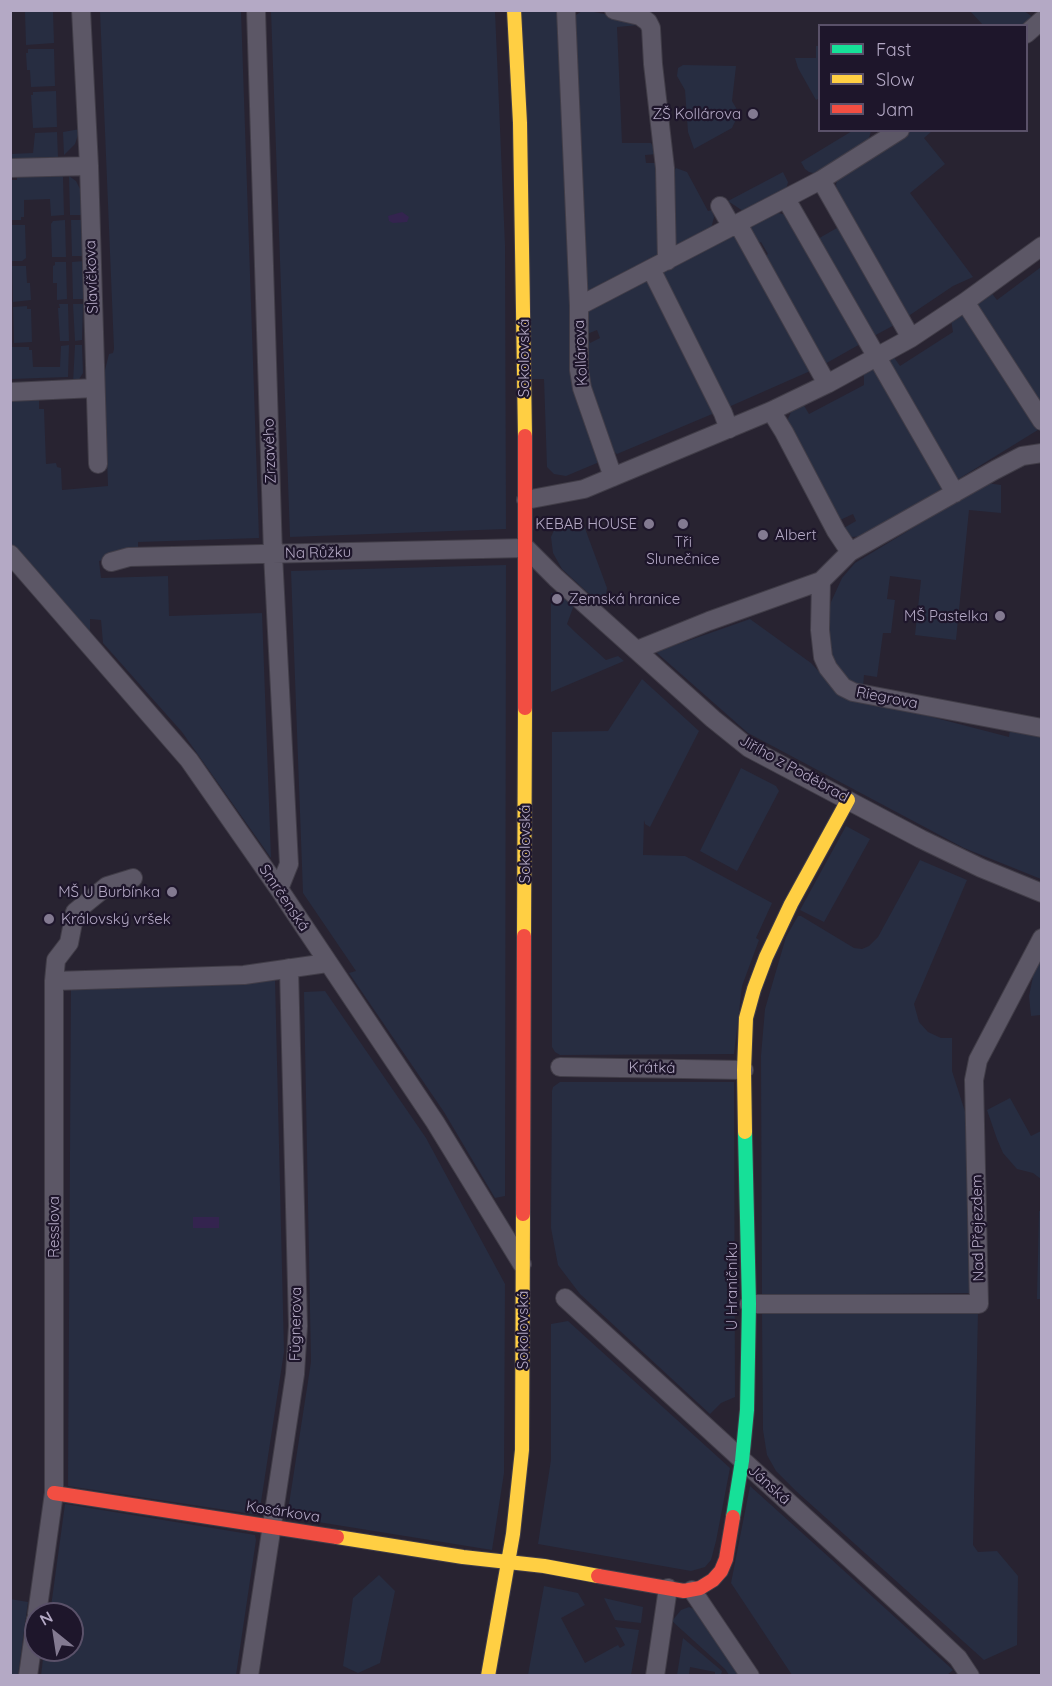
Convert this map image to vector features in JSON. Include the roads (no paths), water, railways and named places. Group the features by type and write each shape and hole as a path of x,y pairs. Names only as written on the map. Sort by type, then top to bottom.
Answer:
{"street":[{"name":"Slavíčkova","path":"81,10 98,464"},
{"name":"Zrzavého","path":"256,10 273,554 289,864 279,889"},
{"name":"Sokolovská","path":"488,1676 513,1534 522,1450 526,501 520,123 514,10"},
{"path":"566,10 579,306"},
{"path":"614,10 640,16 650,25 665,168 659,265 729,429"},
{"path":"1028,32 1041,20"},
{"name":"Kollárova","path":"613,477 582,388 579,370 579,306 821,180 897,132"},
{"path":"10,168 88,166"},
{"path":"821,180 911,338"},
{"path":"786,199 955,493"},
{"path":"720,206 735,225 827,384"},
{"path":"526,501 584,489 771,411 827,384 911,338 965,302 1041,246"},
{"path":"965,302 1041,420"},
{"path":"10,392 95,388"},
{"path":"771,411 836,531 850,552"},
{"path":"637,650 709,621 821,581 850,552 1022,456 1041,453"},
{"name":"Na Růžku","path":"111,562 129,557 525,548"},
{"name":"Jiřího z Poděbrad","path":"525,548 713,719 749,748 932,844 1041,893"},
{"name":"Smrčenská","path":"10,554 189,760 279,889 435,1122 524,1267"},
{"name":"Riegrova","path":"821,581 820,630 823,657 828,668 843,687 853,692 1041,728"},
{"name":"U Hraničníku","path":"692,1590 713,1580 721,1571 726,1559 742,1461 747,1410 749,1304 744,1070 746,1018 766,957 790,906 848,800"},
{"name":"Resslova","path":"39,1602 54,1493 54,981 56,960 69,943 75,912 107,886 133,878"},
{"name":"Nad Přejezdem","path":"749,1304 979,1304 974,1080 978,1060 1041,938"},
{"path":"54,981 244,975 327,963"},
{"name":"Fügnerova","path":"249,1676 295,1374 298,1326 289,969"},
{"name":"Krátká","path":"560,1067 744,1070"},
{"name":"Jánská","path":"565,1298 926,1628 958,1659 970,1676"},
{"name":"Kosárkova","path":"54,1493 507,1562"},
{"path":"507,1562 692,1590 750,1676"},
{"path":"655,1676 668,1588"}],"place":[{"name":"ZŠ Kollárova","path":"753,114"},
{"name":"KEBAB HOUSE","path":"649,524"},
{"name":"Tři Slunečnice","path":"683,524"},
{"name":"Albert","path":"763,535"},
{"name":"Zemská hranice","path":"557,599"},
{"name":"MŠ Pastelka","path":"1000,616"},
{"name":"MŠ U Burbínka","path":"172,892"},
{"name":"Královský vršek","path":"49,919"}]}
